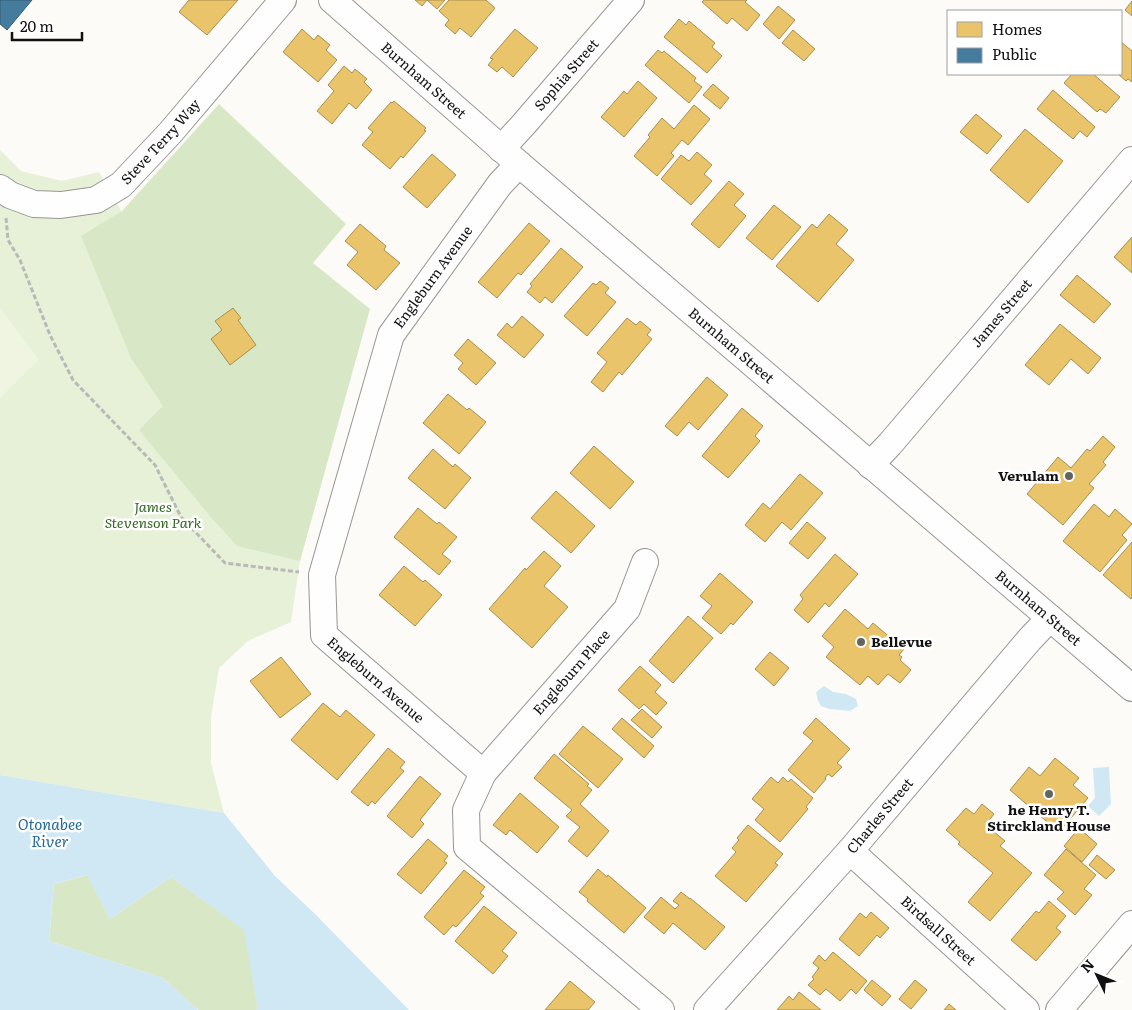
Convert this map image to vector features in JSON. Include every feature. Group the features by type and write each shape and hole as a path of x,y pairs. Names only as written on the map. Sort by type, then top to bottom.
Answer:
{"street":[{"name":"Steve Terry Way","path":"5,191 34,204 61,205 96,200 122,185 170,133 283,0"},
{"name":"Burnham Street","path":"332,0 510,156 1132,688"},
{"name":"Sophia Street","path":"510,156 524,124 631,0"},
{"name":"Engleburn Avenue","path":"483,773 324,634 322,575 391,336 500,184 510,156"},
{"name":"James Street","path":"870,465 1132,160"},
{"name":"Engleburn Place","path":"483,773 627,609 645,562"},
{"name":"Charles Street","path":"707,1010 850,851 1050,618"},
{"path":"483,773 466,810 467,847 661,1010"},
{"name":"Birdsall Street","path":"850,851 1026,1010"},
{"path":"1058,1010 1132,924"}],"path":[{"path":"5,191 8,240 20,260 50,335 73,380 155,465 181,517 225,563 322,575"}],"green space":[{"path":"219,104 346,224 313,263 370,309 300,561 237,546 139,430 163,406 131,358 81,236 122,211"},
{"name":"James Stevenson Park","path":"0,150 21,171 62,181 99,172 170,295 334,437 300,561 291,622 248,641 219,668 211,717 211,763 224,813 0,775"},
{"path":"0,308 39,360 0,398"},
{"path":"88,875 110,919 171,877 245,930 258,1009 198,1010 163,978 49,941 54,884"}],"water":[{"path":"824,686 833,692 846,694 856,699 858,706 850,711 821,706 816,692"},
{"path":"1109,767 1111,804 1099,816 1088,806 1095,798 1093,768"},
{"name":"Otonabee River","path":"0,775 224,813 275,876 409,1010 256,1010 258,1009 244,930 171,877 110,919 87,875 54,884 49,941 163,978 198,1010 0,1010"}],"building: Homes":[{"path":"189,0 238,0 207,35 179,12"},
{"path":"415,0 427,0 422,6"},
{"path":"427,0 445,0 437,9"},
{"path":"449,0 486,0 495,8 471,37 460,28 455,34 445,25 449,20 439,11"},
{"path":"704,0 747,0 745,2 760,15 747,31 732,18 727,24 702,2"},
{"path":"1132,1 1132,16 1125,10"},
{"path":"778,6 795,20 779,39 763,24"},
{"path":"679,19 686,25 689,21 715,43 712,47 722,56 707,73 664,37"},
{"path":"302,29 314,40 318,35 330,45 326,50 337,60 318,82 283,52"},
{"path":"515,29 538,48 513,77 502,67 497,72 488,65 493,59 490,58"},
{"path":"793,30 815,49 804,61 782,43"},
{"path":"1122,43 1132,51 1132,82 1128,79 1126,81 1119,75 1122,75"},
{"path":"658,50 662,53 664,51 696,78 694,81 702,87 689,103 645,65"},
{"path":"344,66 352,73 355,69 367,79 364,82 372,90 356,109 349,103 332,124 317,111 334,91 328,85"},
{"path":"1071,75 1094,75 1120,97 1106,113 1100,109 1097,112 1064,83"},
{"path":"638,81 657,98 624,137 601,117 624,91 627,94"},
{"path":"713,84 729,98 720,109 703,95"},
{"path":"1053,90 1095,127 1087,137 1080,131 1073,139 1037,109"},
{"path":"394,101 426,128 424,130 426,131 403,158 401,156 390,169 362,145 373,132 368,128"},
{"path":"694,105 710,119 688,145 682,140 671,153 674,156 657,176 634,156 650,137 648,135 662,118 674,129"},
{"path":"976,114 1002,136 987,154 960,132"},
{"path":"1025,129 1063,161 1028,203 990,170"},
{"path":"697,152 712,165 704,174 712,181 691,205 661,179 681,155 689,161"},
{"path":"432,154 456,175 427,208 403,187"},
{"path":"729,181 744,194 734,205 746,216 719,248 691,224"},
{"path":"774,205 801,227 772,260 746,238"},
{"path":"829,214 848,230 836,244 854,260 818,302 776,266 812,224 817,228"},
{"path":"529,223 550,241 521,275 518,273 497,298 478,282"},
{"path":"360,224 386,246 384,250 400,263 376,290 347,265 358,252 345,241"},
{"path":"1132,237 1132,273 1114,257"},
{"path":"561,248 583,267 552,303 545,297 540,303 527,292 532,286 530,284"},
{"path":"1077,275 1111,304 1094,323 1060,295"},
{"path":"600,281 609,288 605,293 616,302 587,336 564,316 593,283 596,285"},
{"path":"233,308 241,318 238,320 256,345 230,365 211,339 222,330 215,321"},
{"path":"522,316 544,335 524,358 497,335 507,323 512,328"},
{"path":"627,318 636,325 640,321 651,330 647,335 652,339 622,375 619,372 603,392 591,382 607,362 597,353"},
{"path":"1060,324 1101,358 1088,374 1071,359 1049,385 1025,365"},
{"path":"468,339 496,363 476,385 458,369 463,363 454,355"},
{"path":"707,377 728,395 698,430 689,422 677,436 665,426"},
{"path":"448,394 467,410 469,408 486,422 459,454 423,423"},
{"path":"742,408 763,426 755,436 760,441 728,478 702,456"},
{"name":"Verulam","path":"1103,436 1115,447 1103,462 1106,465 1089,484 1094,488 1063,525 1027,494 1058,457 1071,468 1087,449 1090,451"},
{"path":"594,446 634,482 610,509 570,473"},
{"path":"433,449 453,467 455,464 471,478 445,509 408,478"},
{"path":"800,474 823,493 791,530 782,522 765,542 745,525 763,503 770,509"},
{"path":"556,491 595,526 571,553 531,518"},
{"path":"1094,504 1109,517 1115,509 1132,524 1122,535 1127,540 1100,572 1063,541"},
{"path":"418,508 437,524 439,522 457,537 442,554 451,561 439,575 394,537"},
{"path":"807,522 826,538 808,559 789,543"},
{"path":"1132,542 1132,598 1131,599 1103,575"},
{"path":"544,551 561,566 544,586 568,607 532,648 489,609 525,568 526,570"},
{"path":"835,554 858,574 829,607 825,603 808,623 794,610 803,599 800,595"},
{"path":"404,566 423,582 425,580 442,595 415,626 379,595"},
{"path":"720,573 753,602 733,625 731,623 721,634 702,618 712,606 700,596"},
{"name":"Bellevue","path":"845,609 868,629 873,623 904,649 899,655 902,657 900,660 911,670 900,683 888,674 878,685 868,676 860,685 826,657 834,647 822,636"},
{"path":"688,616 713,638 673,683 649,661"},
{"path":"770,652 789,668 774,686 755,669"},
{"path":"281,657 311,694 280,718 250,681"},
{"path":"640,666 661,685 655,692 667,703 656,715 644,704 639,709 618,690"},
{"path":"323,703 340,717 346,710 375,735 337,780 291,740"},
{"path":"642,709 662,727 652,738 631,720"},
{"path":"622,718 654,746 644,758 612,729"},
{"path":"816,718 850,749 837,763 842,767 832,777 828,774 814,793 788,770 813,741 803,733"},
{"path":"583,726 623,759 598,788 559,754"},
{"path":"388,748 405,762 400,768 404,771 375,804 372,801 368,806 351,792"},
{"path":"554,754 589,784 587,786 592,790 580,804 609,831 587,857 568,841 580,827 566,816 572,810 534,778"},
{"name":"he Henry T. Stirckland House","path":"1055,758 1079,778 1073,785 1088,798 1059,832 1010,790 1029,767 1040,776"},
{"path":"420,776 441,794 420,820 424,824 412,838 387,816"},
{"path":"771,777 778,783 783,777 788,782 791,779 813,798 806,807 808,809 780,842 755,820 764,809 752,799"},
{"path":"520,793 559,827 537,853 510,830 506,835 493,825"},
{"path":"982,804 994,814 988,822 996,829 993,831 1005,841 1000,846 1032,873 990,921 968,902 993,873 958,844 960,842 946,830 966,808 974,814"},
{"path":"748,825 783,854 775,863 778,865 746,902 715,876 736,852 732,848 739,840 737,838"},
{"path":"1079,828 1097,844 1082,862 1064,846"},
{"path":"428,839 448,856 444,861 447,863 421,894 397,874"},
{"path":"1066,849 1096,875 1084,889 1092,895 1075,915 1057,899 1064,892 1044,875"},
{"path":"1097,855 1115,870 1106,879 1089,865"},
{"path":"598,869 607,877 608,875 646,908 624,933 579,892"},
{"path":"464,870 485,887 480,893 484,896 456,927 453,925 444,935 424,917"},
{"path":"681,892 725,927 705,950 673,923 664,934 644,917 661,897 675,909 679,905 673,901"},
{"path":"1049,901 1066,916 1056,928 1061,932 1036,961 1011,940 1036,911 1039,913"},
{"path":"484,906 517,933 502,951 508,956 493,974 455,941"},
{"path":"871,912 889,928 880,938 877,935 859,956 839,939 860,913 866,918"},
{"path":"833,952 867,981 856,994 851,989 840,1001 826,989 820,995 808,985 814,979 812,977 819,968 813,963 819,955 825,961"},
{"path":"872,980 891,996 882,1006 864,990"},
{"path":"915,980 927,990 911,1009 899,999"},
{"path":"570,981 595,1002 588,1010 545,1010"},
{"path":"799,992 821,1010 777,1010 789,996 793,1000"},
{"path":"949,1004 956,1010 944,1010"}],"building: Public":[{"path":"0,0 32,0 7,30 0,24"}],"place":[{"name":"Verulam","path":"1069,476"},
{"name":"Bellevue","path":"861,642"},
{"name":"he Henry T. Stirckland House","path":"1049,794"}]}
